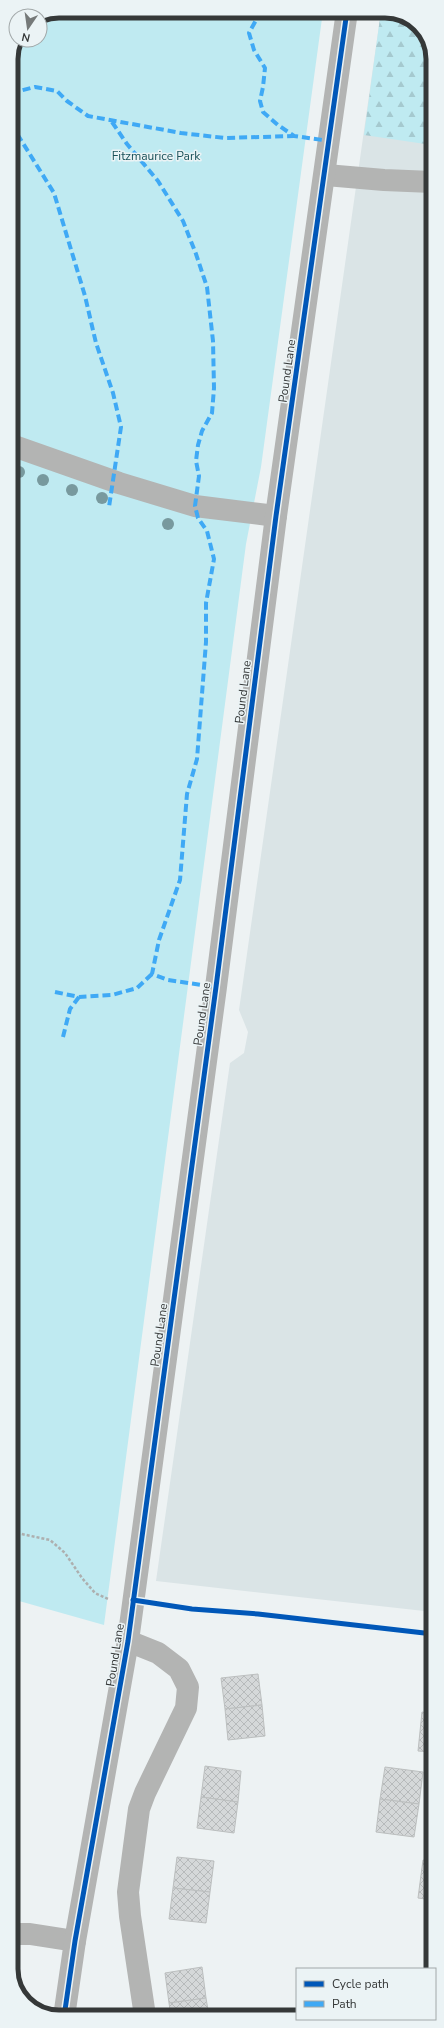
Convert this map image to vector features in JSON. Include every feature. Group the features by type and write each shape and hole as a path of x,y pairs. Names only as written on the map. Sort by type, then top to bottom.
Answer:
{"street":[{"name":"Pound Lane","path":"65,2010 75,1942 128,1641 216,987 276,516 326,175 347,18"},
{"path":"326,175 378,180 426,182"},
{"path":"18,447 119,483 195,506 276,516"},
{"path":"128,1641 158,1653 180,1670 188,1687 186,1708 145,1793 139,1809 128,1892 130,1916 145,2010"},
{"path":"18,1934 30,1934 75,1942"}],"path":[{"path":"18,1533 50,1540 65,1552 82,1578 95,1593 114,1601 133,1600"}],"shaded area":[{"path":"380,18 396,19 406,23 421,38 426,59 426,1611 156,1581 230,1063 244,1053 248,1032 239,1010"}],"green space":[{"name":"Fitzmaurice Park","path":"59,18 322,18 261,467 246,544 104,1625 18,1601 20,48 48,48 48,20"},
{"path":"380,18 396,19 406,23 416,32 421,38 425,51 426,144 364,135"}],"building":[{"path":"258,1674 262,1705 225,1709 221,1678"},
{"path":"262,1705 265,1736 228,1740 225,1709"},
{"path":"422,1712 426,1713 426,1752 418,1751"},
{"path":"205,1766 241,1771 238,1802 201,1797"},
{"path":"385,1767 423,1772 419,1804 380,1799"},
{"path":"201,1797 238,1802 234,1833 197,1828"},
{"path":"380,1799 419,1804 414,1837 376,1832"},
{"path":"177,1857 214,1861 210,1892 173,1888"},
{"path":"423,1860 426,1861 426,1899 418,1898"},
{"path":"173,1888 210,1892 206,1923 169,1919"},
{"path":"202,1967 206,1998 169,2003 165,1973"},
{"path":"206,1998 208,2010 170,2010 169,2003"}],"marked path":[{"path":"257,18 249,33 254,50 265,68 260,101 263,112 294,136 330,141"},
{"path":"18,91 35,87 57,91 67,101 88,116 181,133 225,138 294,136"},
{"path":"112,122 127,144 158,181 183,221 207,287 213,341 214,388 212,413 202,431 198,445 196,461 199,476 195,506 198,518 207,531 214,559 206,603 206,642 197,759 187,794 180,880 159,940 152,974 168,980 216,987"},
{"path":"18,135 54,193 85,296 96,343 113,393 121,427 109,507"},
{"path":"55,992 79,997 112,995 137,988 152,974"},
{"path":"63,1037 70,1009 79,997"}],"cycle path":[{"path":"65,2010 75,1941 128,1641 216,987 276,516 346,18"},
{"path":"133,1600 192,1609 258,1614 426,1633"}]}
